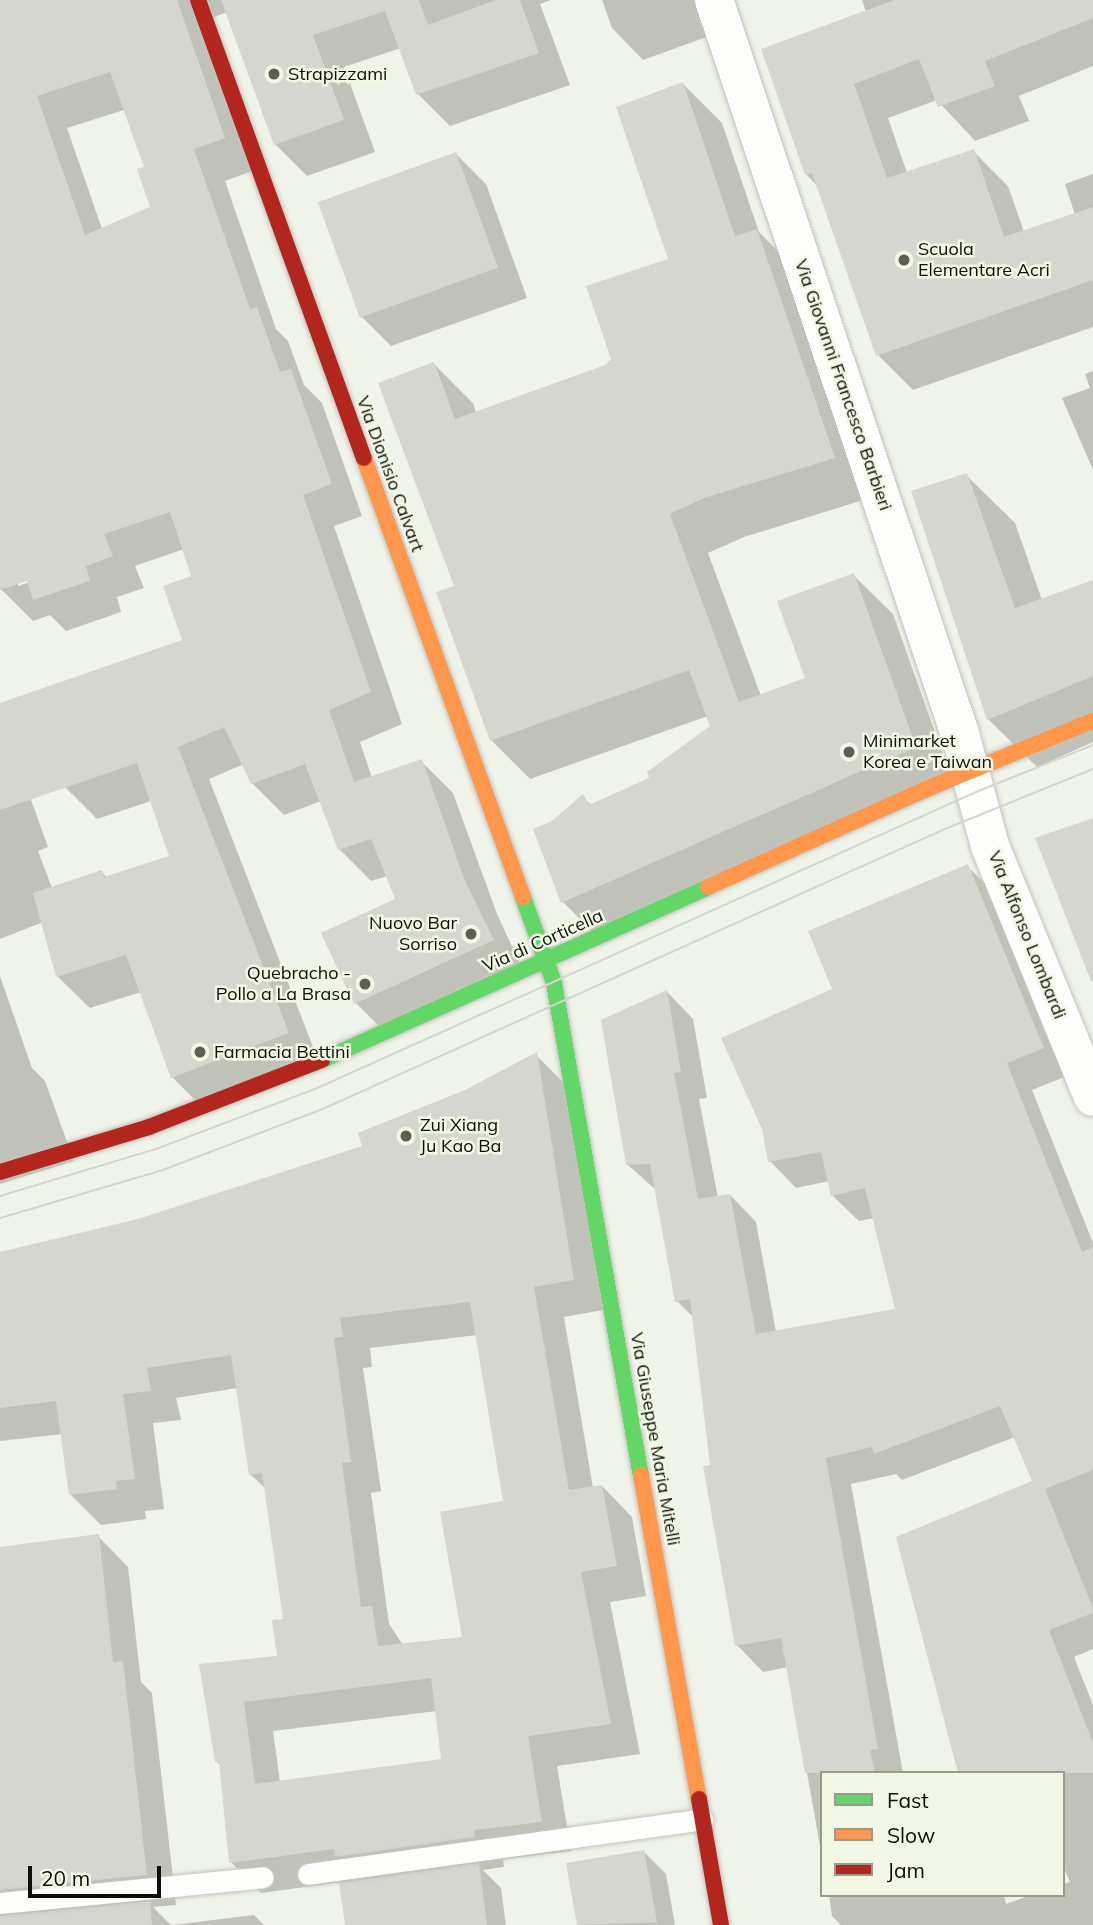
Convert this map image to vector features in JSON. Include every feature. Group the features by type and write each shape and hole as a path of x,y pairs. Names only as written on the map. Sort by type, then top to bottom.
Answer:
{"street":[{"name":"Via Dionisio Calvart","path":"198,0 546,961"},
{"name":"Via Giovanni Francesco Barbieri","path":"714,0 970,770"},
{"name":"Via di Corticella","path":"0,1172 138,1131 253,1089 546,961 970,770 1093,721"},
{"name":"Via Alfonso Lombardi","path":"970,770 990,846 1093,1097"},
{"name":"Via Giuseppe Maria Mitelli","path":"546,961 563,1019 721,1925"}],"lane":[{"path":"308,1874 702,1819"},
{"path":"0,1903 263,1877"}],"building":[{"path":"0,0 177,0 225,138 194,149 250,309 257,307 280,372 291,369 332,484 303,495 371,692 329,710 354,782 422,759 465,881 494,940 354,1004 321,933 395,899 371,839 338,850 305,764 251,784 224,727 178,747 289,1033 171,1078 126,955 56,977 33,893 102,870 104,877 169,856 137,763 0,810 0,703 182,640 163,586 191,576 170,512 104,534 113,556 86,566 90,581 33,600 27,581 0,590","holes":["110,72 144,167 137,169 150,207 85,235 37,96"]},
{"path":"221,0 419,0 428,25 496,0 520,0 539,53 416,95 385,11 313,35 344,120 274,145"},
{"path":"894,0 1093,0 1093,18 985,61 995,86 938,107 919,59 854,84 887,178 974,149 1004,237 1093,207 1093,280 876,356 812,173 805,175 761,49"},
{"path":"683,82 735,236 757,229 835,458 704,498 670,514 739,702 805,678 777,601 854,573 916,747 561,903 533,829 552,821 583,794 589,805 649,778 647,772 710,726 689,670 490,741 436,592 454,586 378,383 434,362 455,419 605,365 611,359 586,286 668,259 616,107"},
{"path":"456,152 498,268 360,318 318,202"},
{"path":"967,473 1015,608 1093,580 1093,676 987,720 911,491"},
{"path":"1093,818 1093,981 1091,981 1035,838"},
{"path":"968,864 1044,1048 1007,1063 1082,1252 1093,1247 1093,1470 1045,1489 1093,1608 1093,1613 1049,1630 1093,1743 1093,1773 957,1771 896,1537 1032,1481 1000,1406 874,1454 872,1447 826,1458 878,1749 870,1750 875,1771 805,1773 781,1638 735,1646 703,1466 710,1465 690,1299 675,1302 650,1164 626,1165 601,1020 667,990 681,1072 674,1073 698,1199 730,1194 756,1334 895,1309 865,1188 831,1196 821,1152 768,1162 762,1129 721,1038 832,989 808,931"},
{"path":"537,1052 574,1280 534,1287 569,1490 602,1485 617,1566 581,1572 611,1724 528,1736 542,1822 474,1830 475,1837 335,1857 334,1849 229,1863 219,1762 215,1762 199,1664 277,1656 272,1620 283,1619 262,1473 249,1475 231,1355 147,1368 151,1391 123,1394 135,1479 116,1481 117,1489 69,1495 56,1401 0,1408 0,1252 138,1219 362,1146 358,1133 465,1090","holes":["470,1302 503,1501 440,1512 462,1637 378,1646 372,1606 361,1607 342,1463 351,1462 334,1338 343,1337 340,1318","431,1678 441,1759 255,1784 244,1702"]},
{"path":"99,1534 113,1662 123,1661 147,1875 0,1890 0,1547"},
{"path":"644,1850 657,1922 577,1925 566,1863"},
{"path":"479,1863 487,1925 345,1925 339,1883"},
{"path":"150,1901 152,1925 0,1925 0,1916"}],"tram line":[{"path":"0,1196 156,1149 315,1089 976,792 1093,745"},
{"path":"0,1218 163,1170 325,1108 945,829 1093,769"}],"traffic: fast":[{"path":"322,1060 708,887"},
{"path":"523,897 554,983 641,1475"}],"traffic: slow":[{"path":"364,458 523,897"},
{"path":"708,887 926,789 1093,721"},
{"path":"641,1475 699,1799"}],"traffic: jam":[{"path":"198,0 364,458"},
{"path":"0,1172 149,1127 322,1060"},
{"path":"699,1799 721,1925"}],"place":[{"name":"Strapizzami","path":"274,74"},
{"name":"Scuola Elementare Acri","path":"904,260"},
{"name":"Minimarket Korea e Taiwan","path":"849,752"},
{"name":"Nuovo Bar Sorriso","path":"471,934"},
{"name":"Quebracho - Pollo a La Brasa","path":"365,984"},
{"name":"Farmacia Bettini","path":"200,1052"},
{"name":"Zui Xiang Ju Kao Ba","path":"406,1136"}]}
